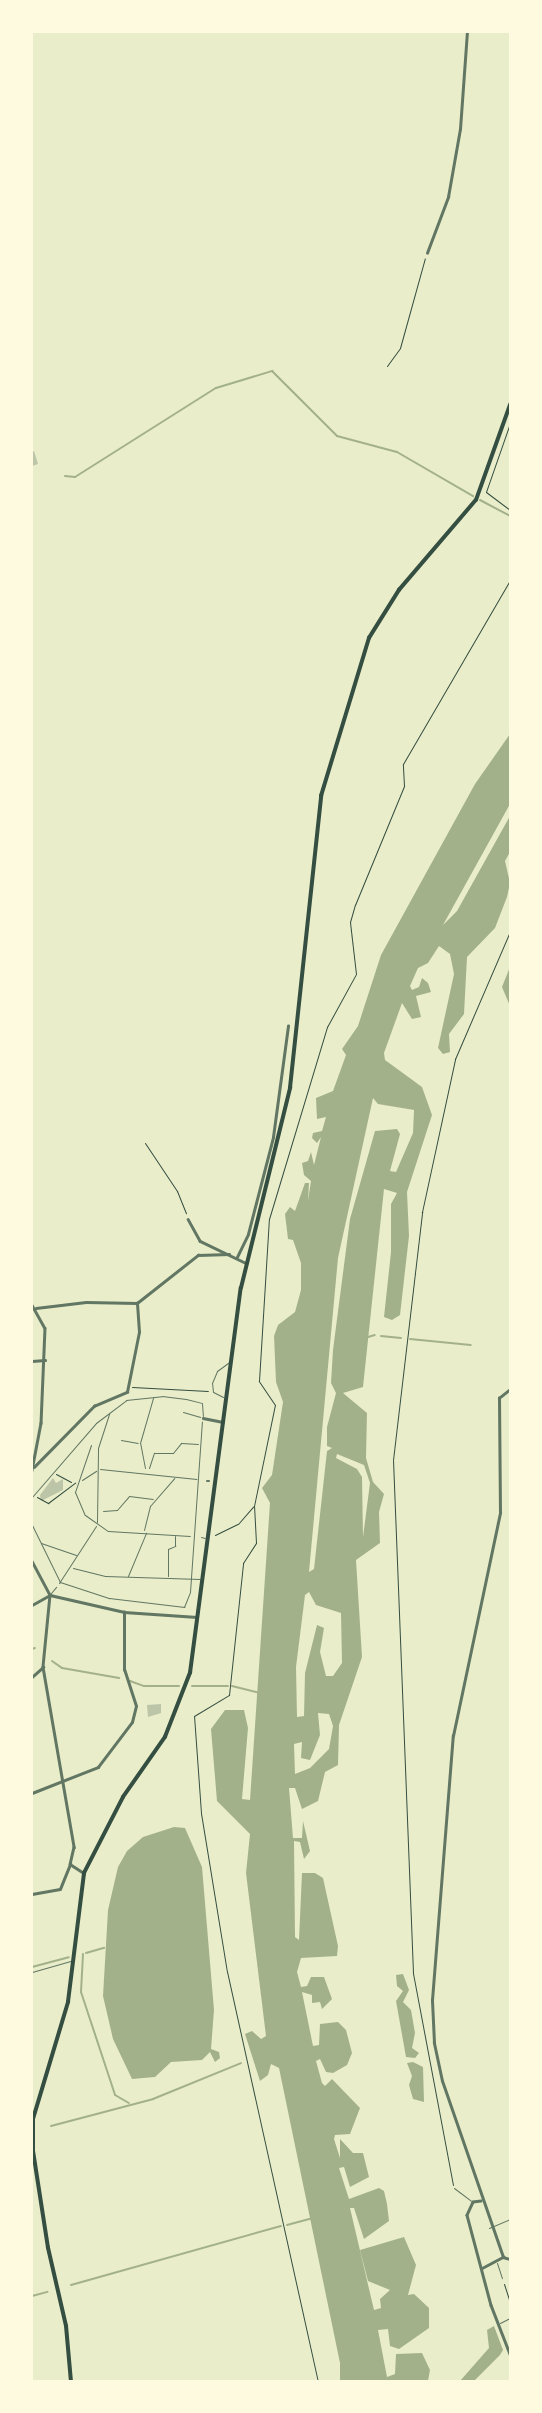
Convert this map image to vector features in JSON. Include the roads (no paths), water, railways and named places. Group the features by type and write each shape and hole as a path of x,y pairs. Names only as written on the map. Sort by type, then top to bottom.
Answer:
{"main road":[{"path":"71,2382 66,2326 48,2248 32,2137 37,2102 68,2002 85,1873 123,1797 165,1737 180,1705 198,1618 230,1362 246,1263 290,1088 317,816 353,681 387,607 476,500 510,405"}],"street":[{"path":"426,253 448,197 459,136 467,32"},
{"path":"237,1257 248,1234 273,1137 288,1026"},
{"path":"188,1219 200,1241 246,1263"},
{"path":"36,1308 86,1302 137,1303 198,1255 229,1254"},
{"path":"33,1469 94,1406 128,1390 139,1332 137,1303"},
{"path":"32,1305 45,1328 45,1360 33,1469"},
{"path":"32,1361 45,1360"},
{"path":"510,1389 499,1398 500,1513 453,1736 432,1975 438,2064 489,2228 503,2257 510,2259"},
{"path":"203,1418 223,1422"},
{"path":"32,1560 50,1595 43,1667 74,1847 60,1889 32,1894"},
{"path":"32,1605 50,1595 124,1612 198,1618"},
{"path":"32,1793 98,1766 136,1714 124,1670 124,1612"},
{"path":"32,1677 43,1667"},
{"path":"70,1864 85,1873"},
{"path":"481,2201 473,2202 467,2215 481,2268 510,2354"},
{"path":"481,2268 497,2263 503,2257"}],"lane":[{"path":"226,1398 213,1392 217,1371 230,1362"},
{"path":"126,1400 128,1390"},
{"path":"147,1470 140,1443 153,1396"},
{"path":"32,1497 54,1473 60,1461 109,1412 126,1400 153,1396 205,1406 195,1536 184,1607 109,1598 59,1582 32,1525"},
{"path":"59,1582 97,1524 101,1511 98,1448 109,1412"},
{"path":"183,1412 203,1418"},
{"path":"121,1440 140,1443"},
{"path":"147,1470 154,1453 173,1453 181,1443 200,1444"},
{"path":"91,1445 75,1492 77,1503 97,1524 108,1531 195,1536"},
{"path":"80,1481 98,1469 147,1470 201,1480"},
{"path":"128,1578 154,1500 176,1476"},
{"path":"208,1481 215,1480"},
{"path":"101,1511 117,1510 129,1496 154,1500"},
{"path":"168,1579 169,1549 175,1546 175,1535"},
{"path":"201,1536 208,1538"},
{"path":"40,1544 78,1556"},
{"path":"71,1567 128,1578 202,1580"},
{"path":"50,1595 56,1587"},
{"path":"32,1972 73,1960"},
{"path":"454,2188 473,2202"},
{"path":"489,2228 510,2219"},
{"path":"497,2263 502,2278"},
{"path":"499,2323 510,2318"}],"waterway":[{"path":"65,476 75,477 216,388 272,371 337,436 397,452 473,496"},
{"path":"480,500 510,516"},
{"path":"368,1337 375,1335"},
{"path":"381,1336 401,1338"},
{"path":"410,1339 471,1345"},
{"path":"52,1661 62,1668 119,1678"},
{"path":"130,1681 144,1686 179,1686"},
{"path":"192,1686 228,1686"},
{"path":"232,1686 261,1693"},
{"path":"86,1953 104,1948"},
{"path":"83,1954 81,1992 115,2095 129,2103"},
{"path":"32,1967 69,1957"},
{"path":"51,2126 153,2099 241,2063"},
{"path":"287,2225 310,2219"},
{"path":"71,2285 281,2226"},
{"path":"32,2296 47,2292"}]}
